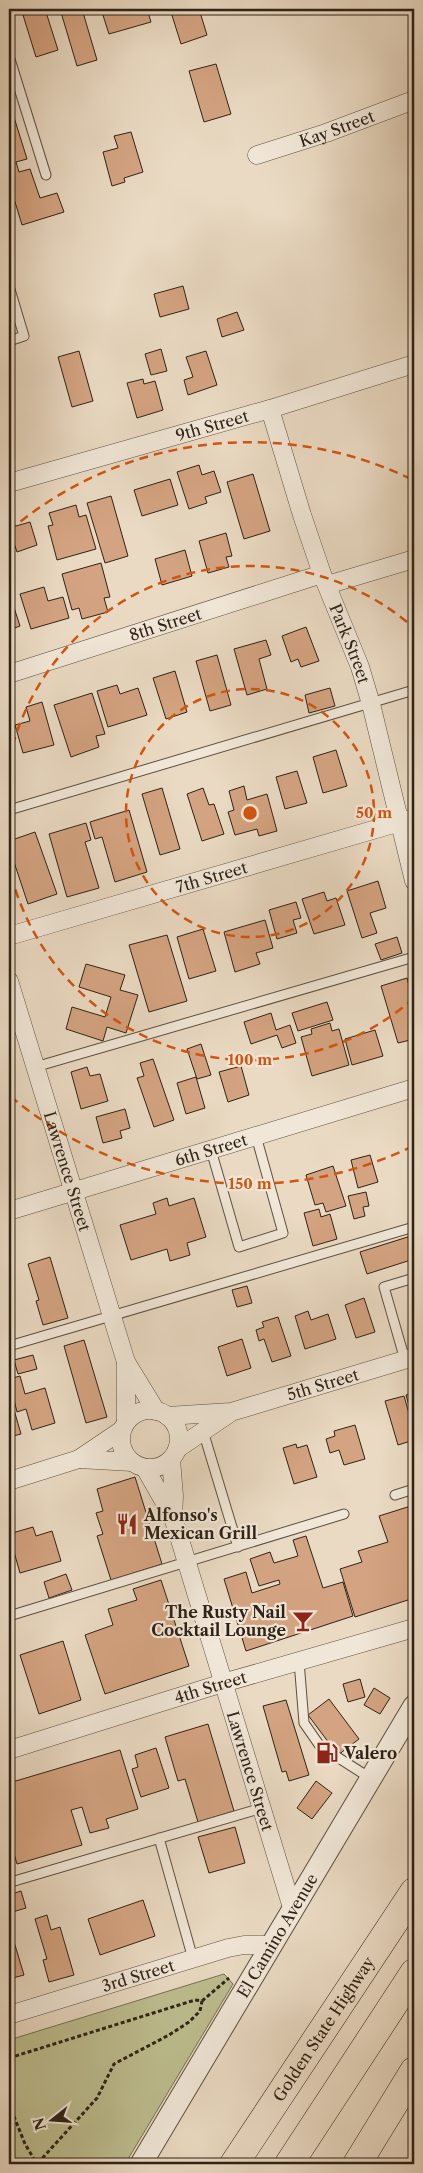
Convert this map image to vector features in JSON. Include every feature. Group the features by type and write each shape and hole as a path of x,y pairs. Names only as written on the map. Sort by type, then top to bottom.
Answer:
{"highway":[{"path":"374,1953 414,1876"},
{"name":"Golden State Highway","path":"234,2164 414,1892"},
{"path":"289,2164 414,1974"},
{"path":"357,2164 414,2071"}],"street":[{"name":"Kay Street","path":"257,155 326,134 414,100"},
{"name":"9th Street","path":"9,483 270,409 414,364"},
{"name":"Park Street","path":"270,409 324,579 360,667 407,820 414,881"},
{"name":"8th Street","path":"9,674 324,579 414,559"},
{"name":"7th Street","path":"9,936 407,820"},
{"name":"Lawrence Street","path":"9,981 126,1362 162,1414"},
{"name":"6th Street","path":"9,1212 414,1088"},
{"name":"5th Street","path":"162,1414 231,1412 410,1358"},
{"name":"Lawrence Street","path":"124,1426 126,1362"},
{"path":"9,1481 78,1459 124,1426 136,1414 146,1410 162,1414 177,1429 178,1438 174,1454 161,1466 78,1459"},
{"name":"5th Street","path":"174,1454 231,1412"},
{"path":"124,1426 121,1439 124,1453 139,1465"},
{"name":"Lawrence Street","path":"172,1517 174,1454"},
{"name":"Lawrence Street","path":"139,1465 172,1517 292,1911"},
{"name":"4th Street","path":"9,1750 224,1683 414,1628"},
{"name":"El Camino Avenue","path":"140,2164 414,1706"},
{"name":"3rd Street","path":"9,2016 244,1945 270,1946"}],"lane":[{"path":"9,56 46,175"},
{"path":"9,286 24,336 9,341"},
{"path":"9,810 414,690"},
{"path":"35,1067 414,957"},
{"path":"211,1150 239,1247 283,1233 256,1136"},
{"path":"9,1346 414,1227"},
{"path":"410,1358 384,1287 414,1278"},
{"path":"203,1431 238,1546"},
{"path":"395,1495 414,1489"},
{"path":"9,1616 344,1514"},
{"path":"299,1661 304,1723 320,1746 370,1778"},
{"path":"9,1880 11,1882 262,1808"},
{"path":"159,1838 193,1959"}],"path":[{"path":"9,2104 25,2144 37,2164 97,2098 114,2064 170,2036 189,2022 200,2011 202,2001 229,1978"},
{"path":"9,2058 196,2000 202,2001"}],"green space":[{"path":"224,1974 233,1984 125,2164 9,2164 9,2040"}],"building":[{"path":"45,9 58,50 36,57 23,15"},
{"path":"60,9 82,9 97,60 77,66"},
{"path":"101,9 147,9 151,22 109,34"},
{"path":"170,9 199,9 207,35 181,44"},
{"path":"216,64 231,114 204,122 189,71"},
{"path":"9,101 27,159 16,162 19,172 30,169 40,198 57,193 64,212 22,225 9,182"},
{"path":"131,132 143,172 124,178 125,182 112,186 103,152 118,148 114,136"},
{"path":"183,286 189,309 160,317 154,294"},
{"path":"237,312 244,330 222,337 217,319"},
{"path":"161,349 167,371 151,375 145,354"},
{"path":"79,351 93,401 72,407 58,357"},
{"path":"206,351 217,385 188,395 184,380 193,377 186,357"},
{"path":"143,379 144,384 155,381 163,410 137,418 127,383"},
{"path":"199,465 202,475 214,471 221,492 205,497 207,503 189,509 177,472"},
{"path":"253,474 270,531 244,539 227,482"},
{"path":"170,479 178,505 142,516 134,490"},
{"path":"111,496 128,556 105,563 87,503"},
{"path":"76,505 79,517 86,515 96,549 57,560 48,526 53,525 49,513"},
{"path":"30,522 37,545 17,552 9,528"},
{"path":"226,533 232,556 226,557 229,567 208,573 199,541"},
{"path":"185,550 192,576 162,585 155,559"},
{"path":"101,563 110,597 104,598 108,612 82,619 79,608 72,610 62,574"},
{"path":"44,587 48,601 63,597 69,618 31,629 20,594"},
{"path":"9,592 20,626 9,630"},
{"path":"306,627 319,661 301,667 298,659 291,662 282,636"},
{"path":"266,640 271,655 259,659 267,689 247,695 234,649"},
{"path":"217,655 231,705 210,711 196,661"},
{"path":"175,671 187,712 166,719 153,678"},
{"path":"117,685 120,694 138,688 147,715 108,727 97,691"},
{"path":"330,688 335,706 309,713 305,695"},
{"path":"92,693 105,734 96,736 99,747 71,757 54,705"},
{"path":"42,702 54,745 23,753 15,725 30,721 26,707"},
{"path":"336,750 347,786 323,793 313,757"},
{"path":"297,771 307,803 285,809 276,777"},
{"path":"244,786 247,800 267,794 277,831 259,836 257,829 235,835 228,812 234,810 229,791"},
{"path":"162,788 180,849 160,855 142,794"},
{"path":"203,788 209,805 214,804 224,834 202,841 187,794"},
{"path":"129,810 147,872 115,882 102,837 95,839 90,822"},
{"path":"86,823 91,840 85,842 99,888 67,897 49,834"},
{"path":"35,832 57,894 28,904 9,847 9,841"},
{"path":"378,881 386,908 370,913 377,933 362,938 347,891"},
{"path":"324,892 327,901 336,898 345,925 314,934 302,899"},
{"path":"296,902 301,918 293,920 297,933 277,939 269,910"},
{"path":"265,920 273,948 256,953 260,964 235,972 224,932"},
{"path":"203,929 216,971 189,979 177,937"},
{"path":"167,935 187,1001 149,1012 129,945"},
{"path":"397,937 402,953 381,960 375,944"},
{"path":"86,964 125,975 120,990 138,995 126,1033 107,1027 103,1041 66,1029 72,1007 105,1017 111,997 79,987"},
{"path":"407,978 414,1003 414,1039 398,1043 381,986"},
{"path":"327,1002 333,1020 298,1031 292,1013"},
{"path":"271,1013 276,1030 290,1025 296,1043 282,1048 277,1035 251,1044 244,1022"},
{"path":"330,1023 332,1031 339,1029 349,1065 312,1076 301,1037 312,1034 311,1029"},
{"path":"375,1030 383,1056 352,1065 345,1039"},
{"path":"201,1044 211,1075 197,1079 187,1049"},
{"path":"153,1059 174,1120 154,1127 137,1078 144,1076 140,1063"},
{"path":"241,1066 249,1095 228,1102 219,1072"},
{"path":"87,1067 90,1076 100,1074 108,1101 81,1109 71,1072"},
{"path":"196,1077 205,1108 186,1114 177,1083"},
{"path":"125,1109 130,1128 120,1131 122,1138 103,1143 96,1117"},
{"path":"370,1155 378,1182 358,1188 351,1160"},
{"path":"333,1166 346,1206 326,1212 323,1203 315,1205 306,1175"},
{"path":"366,1192 369,1206 363,1207 365,1216 354,1219 348,1196"},
{"path":"167,1198 169,1206 194,1198 206,1237 187,1243 190,1255 170,1261 167,1249 131,1260 120,1225 156,1214 153,1203"},
{"path":"319,1209 321,1217 330,1214 337,1239 313,1246 304,1213"},
{"path":"414,1235 414,1259 367,1274 360,1252"},
{"path":"50,1257 68,1318 43,1325 36,1301 39,1300 28,1264"},
{"path":"247,1286 252,1303 237,1307 232,1290"},
{"path":"364,1298 375,1332 356,1338 345,1305"},
{"path":"308,1311 311,1320 328,1314 336,1339 305,1349 295,1316"},
{"path":"278,1317 291,1356 272,1362 264,1339 259,1341 256,1330 264,1327 262,1322"},
{"path":"242,1339 251,1368 227,1376 218,1347"},
{"path":"84,1340 107,1417 86,1423 64,1346"},
{"path":"33,1355 37,1369 18,1374 14,1360"},
{"path":"20,1376 25,1394 45,1388 55,1423 32,1430 26,1409 17,1412 9,1379"},
{"path":"414,1392 414,1424 406,1395"},
{"path":"404,1396 414,1431 414,1440 398,1445 385,1401"},
{"path":"12,1403 21,1434 9,1437 9,1404"},
{"path":"355,1425 365,1459 344,1465 339,1450 330,1453 326,1439 335,1436 334,1431"},
{"path":"296,1444 297,1448 307,1445 317,1477 294,1484 283,1448"},
{"path":"135,1477 162,1564 111,1580 97,1536 103,1534 96,1513 103,1511 97,1489"},
{"path":"414,1505 414,1598 355,1617 340,1569 362,1562 358,1551 388,1542 379,1516"},
{"path":"33,1527 36,1536 52,1531 61,1561 20,1573 9,1534"},
{"path":"306,1536 323,1588 343,1582 353,1616 246,1651 224,1579 246,1572 252,1593 280,1584 279,1580 259,1586 250,1559 270,1552 274,1563 298,1556 293,1540"},
{"path":"66,1574 72,1590 49,1598 44,1582"},
{"path":"161,1580 189,1666 105,1694 85,1635 113,1625 108,1609 137,1600 133,1589"},
{"path":"63,1641 81,1700 39,1714 20,1655"},
{"path":"360,1679 365,1697 348,1702 343,1684"},
{"path":"374,1688 390,1698 380,1714 364,1705"},
{"path":"329,1699 359,1739 338,1755 308,1715"},
{"path":"286,1700 309,1775 289,1781 286,1771 282,1772 263,1706"},
{"path":"208,1724 234,1811 198,1822 185,1779 178,1781 165,1737"},
{"path":"156,1748 169,1788 141,1797 132,1769 138,1767 135,1755"},
{"path":"120,1750 138,1809 106,1819 109,1828 90,1833 82,1807 71,1810 82,1845 17,1864 9,1836 9,1783"},
{"path":"316,1781 332,1793 312,1819 297,1808"},
{"path":"235,1827 245,1863 209,1873 198,1837"},
{"path":"21,1891 26,1908 9,1913 9,1895"},
{"path":"143,1900 155,1936 100,1955 88,1919"},
{"path":"47,1915 51,1930 60,1927 74,1975 49,1982 43,1960 47,1959 35,1919"},
{"path":"9,1925 24,1975 9,1979"}],"place":[{"name":"Alfonso's Mexican Grill","path":"127,1524"},
{"name":"The Rusty Nail Cocktail Lounge","path":"303,1621"},
{"name":"Valero","path":"327,1753"}]}
